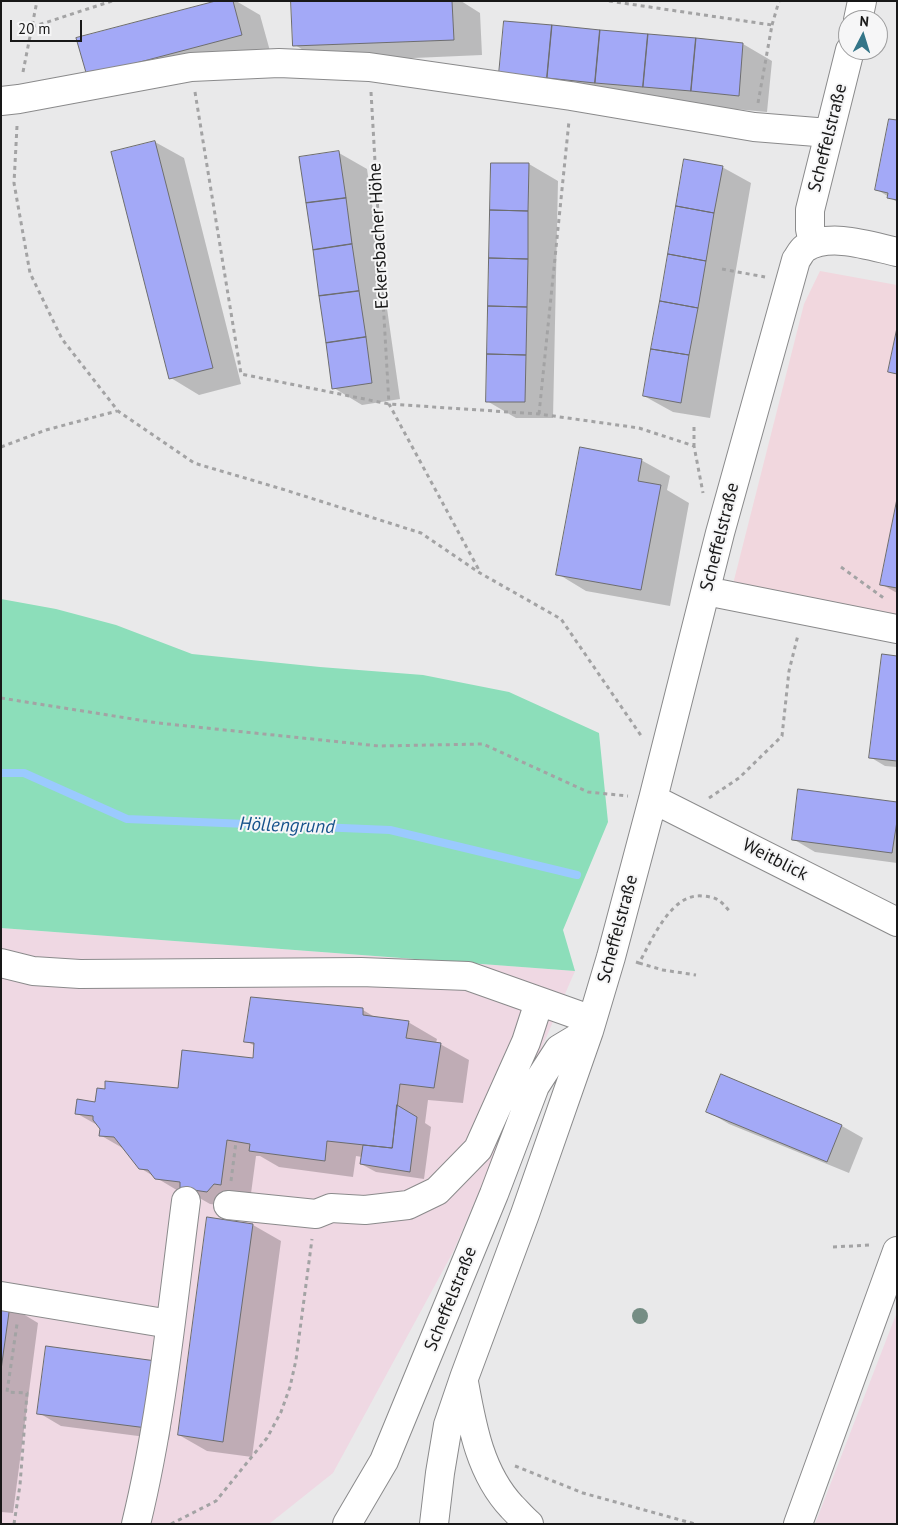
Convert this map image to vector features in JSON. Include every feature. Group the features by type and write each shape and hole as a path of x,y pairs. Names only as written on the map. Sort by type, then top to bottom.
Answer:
{"street":[{"name":"Scheffelstraße","path":"434,1524 448,1425 591,1025 653,799 728,506 790,281 796,260 804,249 813,244 810,229 810,210 847,60"},
{"path":"10,100 191,67 279,63 369,67 571,96 754,127 829,132"},
{"path":"813,244 822,241 840,240 897,252"},
{"path":"706,591 897,629"},
{"name":"Weitblick","path":"653,799 897,922"},
{"path":"1,963 33,971 80,974 361,972 468,976 539,1002 591,1025"},
{"path":"228,1205 316,1214 330,1208 365,1210 408,1206 436,1191 478,1149 526,1042 539,1002"},
{"name":"Scheffelstraße","path":"347,1524 384,1462 494,1194 535,1086 559,1048 591,1025"},
{"path":"136,1524 148,1474 186,1201"},
{"path":"798,1524 887,1248"},
{"path":"11,1297 170,1324"},
{"path":"464,1378 471,1422 484,1465 503,1498 529,1524"}],"path":[{"path":"37,1 10,100 14,183 30,273 62,339 118,411 194,463 421,533 480,573 561,619 661,764"},
{"path":"31,27 112,1"},
{"path":"609,1 772,25"},
{"path":"754,127 772,25 779,1"},
{"path":"191,67 242,374 389,404 539,414 639,428 694,446"},
{"name":"Eckersbacher Höhe","path":"369,67 389,404"},
{"path":"539,414 571,96"},
{"path":"722,268 790,281"},
{"path":"389,404 480,573"},
{"path":"1,447 46,430 118,411"},
{"path":"694,427 694,446 704,499 728,506"},
{"path":"841,568 889,602"},
{"path":"683,814 739,778 782,736 790,671 804,610"},
{"path":"1,698 158,723 379,746 483,744 588,792 653,799"},
{"path":"638,963 675,905 692,895 708,896 721,900 731,913"},
{"path":"611,957 663,970 696,974"},
{"path":"228,1205 236,1142"},
{"path":"171,1524 216,1501 267,1438 281,1412 290,1387 296,1360 316,1214"},
{"path":"833,1247 887,1248"},
{"path":"11,1297 7,1392 27,1394 20,1485 14,1524"},
{"path":"484,1465 499,1459 583,1494 695,1524"}],"shaded area":[{"path":"820,271 897,285 897,629 730,596 804,304"},
{"path":"1,928 575,971 453,1252 333,1473 269,1524 1,1524"},
{"path":"897,1312 897,1524 815,1524"}],"green space":[{"path":"1,599 56,609 116,625 192,654 423,675 509,692 599,733 608,822 563,930 575,971 1,928"}],"building":[{"path":"216,1 233,1 242,35 87,76 76,38"},
{"path":"291,1 452,1 454,40 293,46"},
{"path":"504,21 552,25 547,78 499,74"},
{"path":"552,25 600,30 595,83 547,78"},
{"path":"600,30 648,34 643,87 595,83"},
{"path":"648,34 696,38 691,91 643,87"},
{"path":"696,38 743,43 739,96 691,91"},
{"path":"889,119 897,120 897,200 887,198 888,193 875,190"},
{"path":"155,141 213,368 169,379 111,152"},
{"path":"339,151 346,198 306,203 299,157"},
{"path":"684,159 723,166 714,213 676,206"},
{"path":"491,163 529,163 528,211 490,210"},
{"path":"346,198 352,244 313,250 306,203"},
{"path":"676,206 714,213 706,261 668,254"},
{"path":"490,210 528,211 528,259 489,258"},
{"path":"352,244 359,291 319,296 313,250"},
{"path":"668,254 706,261 698,308 660,301"},
{"path":"489,258 528,259 527,307 488,306"},
{"path":"359,291 366,337 326,343 319,296"},
{"path":"660,301 698,308 689,355 651,349"},
{"path":"488,306 527,307 526,355 487,354"},
{"path":"897,328 897,374 888,372"},
{"path":"366,337 372,383 332,389 326,343"},
{"path":"651,349 689,355 681,403 643,396"},
{"path":"487,354 526,355 525,402 486,402"},
{"path":"580,447 642,459 638,481 661,485 641,590 556,575"},
{"path":"897,499 897,588 880,585"},
{"path":"882,654 897,656 897,761 869,758"},
{"path":"798,789 897,802 897,821 892,853 792,840"},
{"path":"251,997 363,1008 363,1015 409,1021 406,1038 441,1043 434,1088 400,1084 392,1148 327,1141 325,1161 249,1151 250,1144 227,1140 221,1185 214,1184 207,1192 180,1188 180,1182 155,1179 148,1170 139,1169 114,1137 99,1136 100,1129 93,1120 93,1116 75,1114 77,1099 95,1102 97,1088 105,1089 105,1081 178,1088 182,1050 253,1058 254,1043 244,1042"},
{"path":"721,1074 842,1125 827,1162 706,1112"},
{"path":"397,1105 417,1117 410,1172 360,1164 363,1145 392,1148"},
{"path":"207,1217 253,1224 223,1442 178,1435"},
{"path":"1,1304 10,1305 1,1370"},
{"path":"46,1346 156,1361 147,1428 37,1414"}],"waterway":[{"name":"Höllengrund","path":"1,773 24,773 127,819 390,830 577,875"}]}
